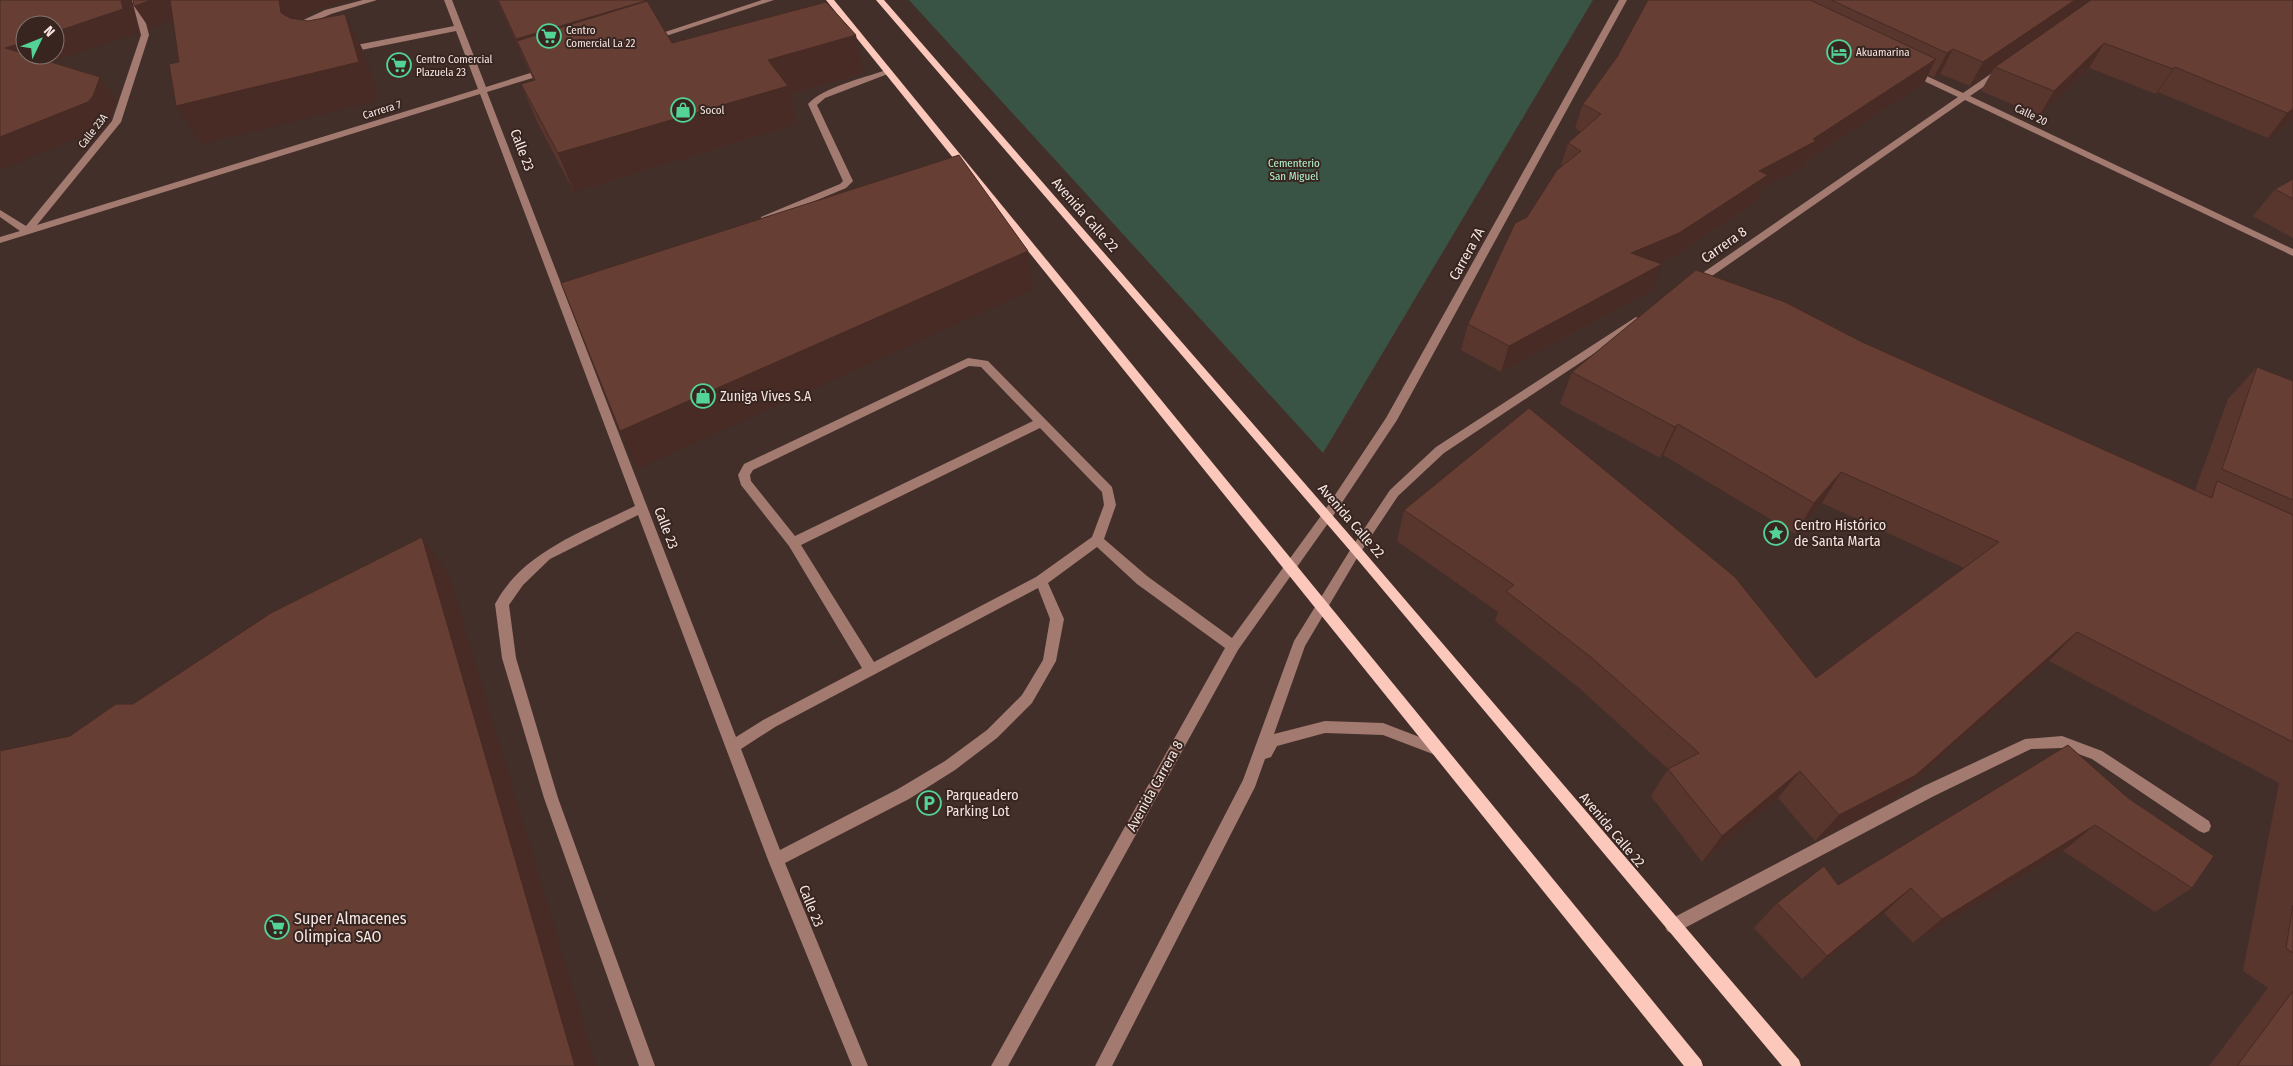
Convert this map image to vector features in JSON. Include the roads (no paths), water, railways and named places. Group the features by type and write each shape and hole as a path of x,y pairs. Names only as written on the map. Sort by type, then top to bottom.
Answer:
{"main road":[{"path":"830,0 1695,1066"},
{"name":"Avenida Calle 22","path":"880,0 1327,516 1793,1066"}],"street":[{"name":"Calle 23A","path":"27,231 116,122 145,35 136,0"},
{"path":"306,48 302,24 329,10 374,0"},
{"name":"Calle 23","path":"448,0 570,304 642,508 776,860 860,1066"},
{"path":"640,41 770,0"},
{"name":"Carrera 7A","path":"1327,516 1391,420 1623,0"},
{"path":"337,52 459,28"},
{"name":"Carrera 8","path":"1681,292 1702,283 2013,62"},
{"name":"Carrera 7","path":"0,240 557,67"},
{"name":"Calle 20","path":"1901,67 2293,253"},
{"path":"755,223 843,186 848,181 812,104 822,96 889,72"},
{"path":"0,213 27,231"},
{"path":"1250,782 1299,645 1356,550 1394,493 1440,450 1648,314"},
{"path":"733,747 770,723 1041,581 1097,540 1110,505 1108,490 984,364 968,362 748,467 744,475 745,482 793,543 871,670"},
{"path":"793,543 1041,422"},
{"path":"642,508 546,556 518,581 502,604 509,658 551,798 647,1066"},
{"name":"Avenida Carrera 8","path":"998,1066 1233,646 1327,516"},
{"path":"1097,540 1142,580 1233,646"},
{"path":"776,860 933,777 989,738 1022,707 1052,656 1057,618 1041,581"},
{"path":"1103,1066 1272,741 1325,727 1383,729 1438,750"},
{"path":"1673,926 1928,791 2030,743 2062,742 2097,755 2204,826"}],"place":[{"name":"Centro Comercial La 22","path":"549,36"},
{"name":"Akuamarina","path":"1839,52"},
{"name":"Centro Comercial Plazuela 23","path":"399,65"},
{"name":"Socol","path":"683,110"},
{"name":"Zuniga Vives S.A","path":"703,396"},
{"name":"Centro Histórico de Santa Marta","path":"1776,533"},
{"name":"Parqueadero Parking Lot","path":"929,803"},
{"name":"Super Almacenes Olimpica SAO","path":"277,927"}],"park label":[{"name":"Cementerio San Miguel","path":"1294,169"}]}
